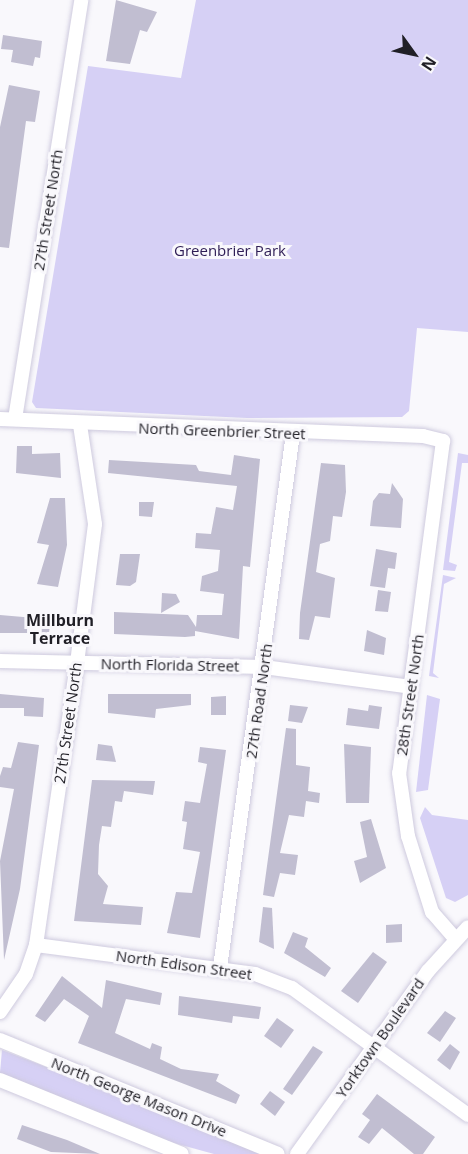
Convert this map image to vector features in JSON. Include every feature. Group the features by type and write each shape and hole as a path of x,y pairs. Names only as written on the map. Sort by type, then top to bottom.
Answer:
{"street":[{"name":"27th Street North","path":"15,419 81,0"},
{"name":"North Greenbrier Street","path":"0,419 80,425 293,434 423,436 443,441"},
{"name":"27th Street North","path":"0,1012 26,974 36,945 77,663 95,524 80,425"},
{"name":"27th Road North","path":"220,968 264,667 293,434"},
{"name":"28th Street North","path":"443,441 399,773 408,836 432,912 455,938"},
{"name":"North Florida Street","path":"0,661 264,667 411,687"},
{"name":"Yorktown Boulevard","path":"297,1154 455,938 468,927"},
{"name":"North Edison Street","path":"36,945 220,968 255,974 292,988 373,1049 468,1115"},
{"name":"North George Mason Drive","path":"0,1040 278,1154"},
{"path":"0,1080 182,1154"}],"green space":[{"name":"Greenbrier Park","path":"196,0 468,0 468,332 417,328 409,411 402,417 247,418 36,408 32,402 88,66 181,78"},
{"path":"458,453 468,455 468,463 462,463 449,562 457,565 455,571 443,570"},
{"path":"443,575 456,578 444,584 433,673 439,678 429,676"},
{"path":"427,695 440,699 428,790 416,792"},
{"path":"425,807 432,815 468,820 468,895 455,902 446,898 420,818"},
{"path":"2,1050 268,1154 214,1154 163,1140 0,1073"}],"building":[{"path":"116,0 157,12 147,32 140,30 130,64 106,61"},
{"path":"3,35 42,41 40,58 35,57 33,66 11,62 13,50 1,49"},
{"path":"9,85 40,91 35,122 26,121 9,248 0,247 0,127"},
{"path":"17,446 32,446 32,454 60,453 61,478 16,473"},
{"path":"234,455 260,459 250,567 243,566 239,639 195,631 195,636 185,637 114,634 114,612 188,615 196,627 197,615 222,615 224,594 200,591 202,576 218,571 220,550 195,548 196,533 211,534 216,507 233,510 237,486 108,473 109,460 196,465 199,471 231,475"},
{"path":"321,463 345,465 346,492 342,517 333,516 330,541 320,544 316,572 335,578 330,618 315,616 309,640 299,639 300,613"},
{"path":"392,483 403,499 401,528 370,526 373,501 379,493 390,494"},
{"path":"50,498 65,498 67,545 58,587 37,584 49,545 37,543"},
{"path":"139,502 154,502 152,517 139,516"},
{"path":"376,549 397,553 395,569 388,568 385,588 370,586"},
{"path":"120,554 140,554 136,582 130,586 116,585"},
{"path":"378,590 391,592 388,612 375,611"},
{"path":"162,593 176,594 180,602 161,613"},
{"path":"35,613 51,616 49,633 0,633 0,615 35,618"},
{"path":"367,630 386,638 384,655 364,651"},
{"path":"0,694 44,698 43,717 24,716 24,708 0,708"},
{"path":"108,694 191,694 191,705 156,709 155,718 108,713"},
{"path":"226,696 226,715 211,715 211,697"},
{"path":"290,705 308,707 302,723 288,721"},
{"path":"369,705 382,707 379,729 346,725 348,708 368,711"},
{"path":"286,728 296,729 296,765 310,767 308,791 320,793 319,803 306,801 304,817 289,815 280,853 298,855 295,875 280,873 274,897 263,895"},
{"path":"18,742 39,745 20,889 4,960 0,861 14,789 0,787 0,776 3,767 11,768"},
{"path":"98,744 112,746 116,762 96,760"},
{"path":"344,744 371,747 369,803 346,803"},
{"path":"200,747 226,750 200,938 167,933 176,892 192,893 200,852 183,849 187,822 182,821 185,801 200,803 207,764 198,762"},
{"path":"92,780 155,781 153,795 124,791 122,802 115,801 111,827 102,826 99,845 98,874 108,886 103,904 143,907 141,925 74,921"},
{"path":"371,819 386,868 360,883 354,861 367,857 360,822"},
{"path":"263,907 272,908 274,949 259,942"},
{"path":"402,924 402,942 386,943 386,925"},
{"path":"293,932 308,938 305,947 331,968 325,977 284,953"},
{"path":"373,952 387,962 358,1003 341,991"},
{"path":"62,976 102,1008 106,980 162,993 160,1005 126,999 115,1033 150,1049 152,1043 162,1047 160,1059 181,1069 219,1074 216,1081 240,1095 236,1104 78,1043 89,1016 64,999 45,1022 35,1016"},
{"path":"179,996 261,1007 259,1019 233,1016 232,1023 178,1015"},
{"path":"445,1011 456,1018 440,1042 427,1033"},
{"path":"277,1018 294,1030 281,1048 264,1036"},
{"path":"450,1044 460,1052 450,1070 437,1060"},
{"path":"313,1046 323,1052 292,1095 283,1089"},
{"path":"270,1091 285,1102 275,1116 260,1104"},
{"path":"377,1094 435,1137 423,1154 414,1154 382,1128 369,1144 358,1137 370,1120 362,1114"},
{"path":"22,1125 100,1154 51,1152 17,1139"}],"district":[{"name":"Millburn Terrace","path":"60,629"}]}
